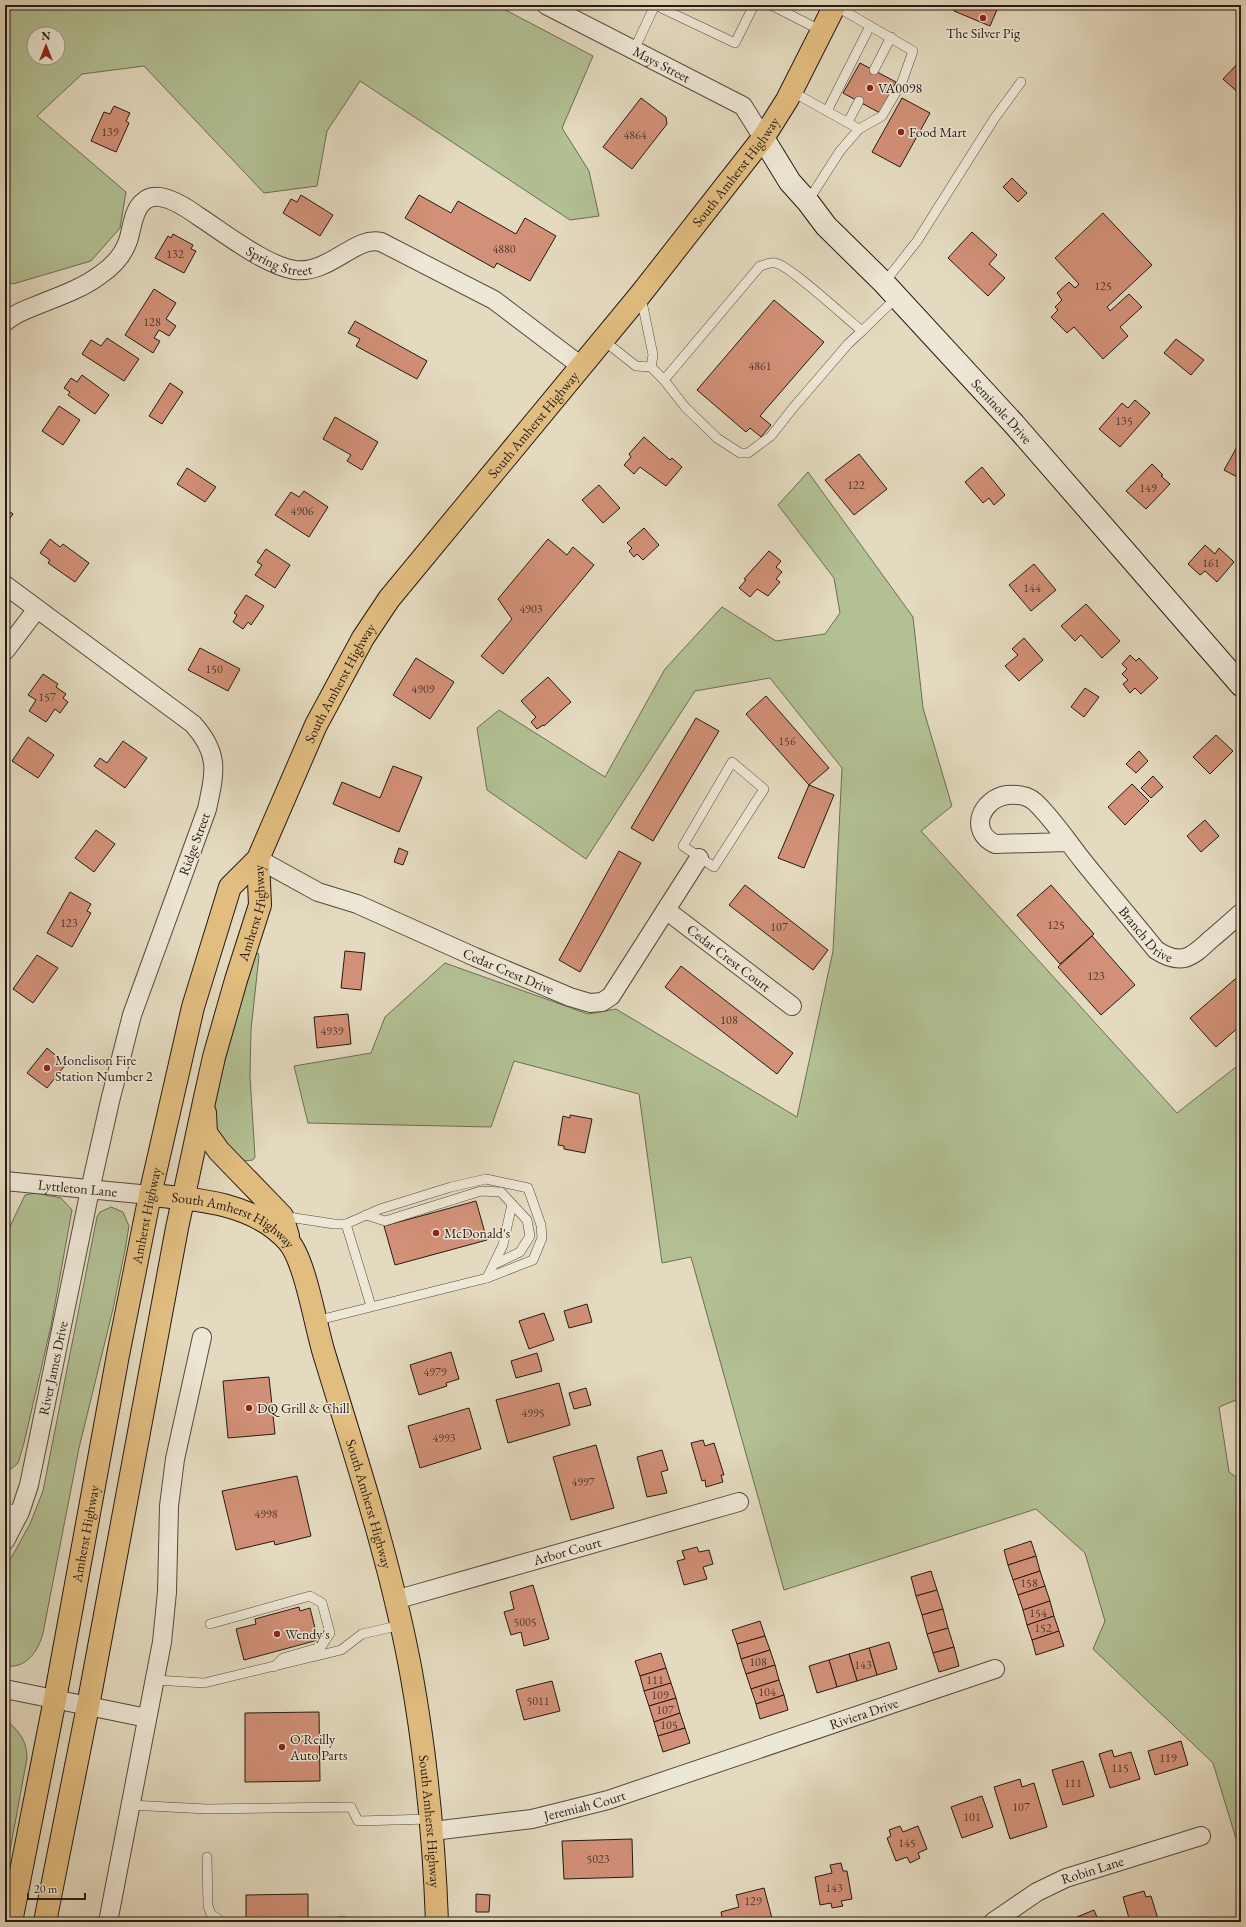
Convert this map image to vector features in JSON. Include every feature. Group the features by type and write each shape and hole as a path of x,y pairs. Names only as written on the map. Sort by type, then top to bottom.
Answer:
{"main road":[{"name":"South Amherst Highway","path":"258,860 316,725 363,638 389,599 640,295 763,138 791,91 834,5"},
{"name":"Amherst Highway","path":"45,1922 88,1706 174,1244 185,1198 204,1102 214,1057 236,980 260,905 258,860"},
{"name":"Amherst Highway","path":"11,1922 55,1699 115,1369 150,1195 193,1007 230,887 258,860"},
{"path":"204,1102 206,1133 214,1145 275,1219"},
{"name":"South Amherst Highway","path":"150,1195 185,1198 226,1206 247,1213 275,1219 299,1260 401,1625 421,1730 433,1825 437,1922"}],"street":[{"name":"Mays Street","path":"546,5 743,106 763,138"},
{"name":"Seminole Drive","path":"763,138 790,182 808,202 826,226 890,290 1014,424 1241,685"},
{"name":"Spring Street","path":"5,322 21,312 64,294 108,269 121,255 128,242 137,211 142,202 150,197 161,197 182,205 250,250 285,268 302,271 319,268 364,242 381,242 494,300 581,366"},
{"name":"Ridge Street","path":"5,585 193,724 203,736 213,758 212,783 207,809 132,1015 90,1190"},
{"path":"5,651 37,609"},
{"name":"Branch Drive","path":"1068,842 1156,950 1166,956 1178,959 1193,956 1241,913"},
{"name":"Cedar Crest Drive","path":"258,860 318,892 357,904 482,960 570,997 590,1003 602,1002 611,996 644,948 699,858"},
{"name":"Cedar Crest Court","path":"666,910 792,1006"},
{"name":"Lyttleton Lane","path":"5,1181 150,1195"},
{"name":"River James Drive","path":"5,1541 13,1509 29,1485 90,1190"},
{"path":"108,1922 162,1642 167,1592 168,1506 175,1459 202,1337"},
{"name":"Arbor Court","path":"395,1600 739,1502"},
{"name":"Riviera Drive","path":"731,1757 995,1669"},
{"path":"5,1689 147,1718"},
{"name":"Jeremiah Court","path":"433,1825 532,1820 608,1800 731,1757"},
{"name":"Robin Lane","path":"993,1922 1037,1892 1066,1878 1201,1836"}],"lane":[{"path":"634,50 655,5 735,43 754,5"},
{"path":"771,5 822,31"},
{"path":"808,202 840,151 859,129 882,116 902,82 913,51 834,5"},
{"path":"827,111 870,26"},
{"path":"874,70 891,37"},
{"path":"603,340 636,366 651,367 664,380 685,407 717,438 740,453 748,453 771,436 848,344 862,331 890,290 917,241 994,118 1021,82"},
{"path":"791,91 859,129"},
{"path":"848,122 859,101"},
{"path":"664,380 760,266 774,262 781,264 798,276 862,331"},
{"path":"640,295 652,349 651,367"},
{"path":"732,762 764,789 714,867 699,858 684,846 732,762"},
{"path":"275,1219 346,1224 366,1215 451,1187 486,1179 528,1188 541,1225 542,1238 533,1260 487,1278 315,1321"},
{"path":"366,1215 385,1221 481,1191 501,1192 527,1220 530,1236 520,1252 495,1264"},
{"path":"487,1278 503,1245 512,1204"},
{"path":"346,1224 371,1306"},
{"path":"210,1624 310,1596 322,1603 330,1633 322,1647 282,1658 274,1667"},
{"path":"155,1680 204,1684 341,1650 362,1634 401,1625"},
{"path":"130,1805 207,1809 350,1807 358,1821 433,1825"},
{"path":"207,1857 208,1906 211,1914 222,1922"}],"green space":[{"path":"5,5 496,5 593,56 562,128 589,171 599,216 570,220 360,81 327,131 317,186 264,193 144,66 82,74 37,116 126,192 120,228 91,261 13,284 5,281"},
{"path":"808,472 913,617 923,708 952,806 921,831 1177,1113 1241,1063 1241,1398 1219,1407 1229,1472 1241,1481 1241,1855 1213,1763 1093,1649 1105,1621 1085,1553 1036,1509 784,1590 691,1257 662,1263 639,1094 514,1061 491,1127 308,1123 294,1066 371,1053 385,1017 445,963 588,1014 616,1009 797,1117 833,951 842,768 770,678 695,691 586,859 487,790 477,728 499,710 605,777 665,669 722,607 776,641 825,634 840,613 834,578 778,505"},
{"path":"258,953 259,956 251,1030 250,1076 255,1157 253,1160 244,1161 227,1153 211,1120 226,1056 255,955"},
{"path":"35,1193 61,1198 72,1210 51,1326 24,1443 18,1463 5,1474 5,1237 25,1195"},
{"path":"111,1207 123,1212 129,1226 113,1309 79,1448 43,1633 38,1647 30,1658 19,1665 5,1666 5,1569 30,1524 43,1491 97,1217 100,1212"},
{"path":"5,1719 21,1736 27,1752 27,1758 5,1878"}],"building":[{"name":"The Silver Pig","path":"956,5 999,5 990,26 954,11"},
{"path":"1241,60 1241,95 1223,79"},
{"path":"860,63 896,82 880,113 843,93"},
{"path":"641,98 666,117 667,124 632,169 603,147"},
{"name":"Food Mart","path":"902,98 930,113 900,167 872,152"},
{"path":"114,106 130,113 126,121 129,123 116,152 91,141 104,112 110,114"},
{"path":"1012,178 1027,193 1018,202 1003,187"},
{"path":"301,195 333,215 320,236 283,213 291,199 297,202"},
{"path":"419,195 451,213 458,201 516,234 525,218 556,236 530,281 497,263 494,268 405,218"},
{"path":"1103,213 1152,265 1107,307 1110,311 1129,294 1142,307 1120,327 1128,336 1103,359 1074,327 1067,333 1051,317 1058,310 1055,307 1062,300 1057,293 1069,282 1075,288 1079,284 1055,258"},
{"path":"972,232 997,255 989,264 1005,278 988,296 948,258"},
{"path":"173,234 193,245 191,249 196,251 184,273 155,258 168,236 171,238"},
{"path":"154,289 176,303 166,319 176,326 169,336 159,330 154,338 160,341 153,353 125,335"},
{"path":"774,300 824,342 760,416 771,425 761,437 750,428 746,432 697,390"},
{"path":"355,321 427,361 417,379 356,346 360,339 348,333"},
{"path":"107,338 139,359 124,381 82,354 91,340 101,346"},
{"path":"1176,339 1204,360 1191,375 1164,353"},
{"path":"82,375 109,395 95,414 68,395 70,392 64,388 71,378 77,382"},
{"path":"170,383 183,392 162,424 149,416"},
{"path":"1135,400 1150,413 1120,447 1099,429 1122,403 1128,408"},
{"path":"59,406 80,420 63,445 42,431"},
{"path":"335,417 378,442 362,470 347,461 351,455 323,439"},
{"path":"644,437 670,460 672,458 682,467 666,486 640,467 634,474 624,465 631,457 629,454"},
{"path":"1237,447 1241,449 1241,479 1224,470"},
{"path":"859,454 887,489 854,515 825,480"},
{"path":"1152,464 1163,475 1161,476 1170,484 1146,509 1126,491"},
{"path":"982,467 1005,495 994,505 989,498 983,503 965,482"},
{"path":"187,468 216,487 205,502 177,484"},
{"path":"599,485 620,508 603,523 582,500"},
{"path":"304,491 328,507 309,537 275,515 291,492 299,497"},
{"path":"5,508 13,514 5,525"},
{"path":"644,528 659,545 643,560 637,554 634,557 629,551 632,548 627,543"},
{"path":"50,539 60,547 63,544 89,563 75,582 48,563 50,560 40,553"},
{"path":"548,539 567,555 573,547 594,565 503,674 481,656 512,619 498,599"},
{"path":"1205,545 1215,554 1219,548 1234,562 1217,582 1205,571 1200,575 1188,564"},
{"path":"266,549 290,565 275,588 255,575 262,565 257,562"},
{"path":"769,551 781,561 776,567 782,572 776,579 780,582 768,596 757,589 750,597 739,588 746,580 744,579"},
{"path":"1034,564 1056,590 1031,611 1009,585"},
{"path":"246,595 264,606 251,625 248,622 243,629 233,622 237,615 234,613"},
{"path":"1086,604 1120,641 1102,658 1081,635 1075,641 1061,626"},
{"path":"1024,638 1043,660 1019,681 1005,666 1018,655 1012,649"},
{"path":"200,648 240,669 228,691 188,670"},
{"path":"1130,655 1136,661 1139,658 1158,678 1141,694 1135,688 1130,693 1123,684 1128,680 1122,674 1127,669 1122,664"},
{"path":"416,658 454,682 430,719 393,695"},
{"path":"43,674 58,684 56,687 66,694 63,698 68,702 60,713 55,709 46,722 29,711 36,700 28,695"},
{"path":"548,677 571,702 544,726 543,725 537,729 531,722 536,717 521,701"},
{"path":"1085,688 1099,697 1084,717 1071,707"},
{"path":"766,696 829,768 809,785 746,714"},
{"path":"696,718 719,731 653,841 631,828"},
{"path":"1216,735 1233,751 1210,774 1193,757"},
{"path":"28,737 54,755 38,778 12,761"},
{"path":"123,741 147,758 125,788 94,766 100,758 107,763"},
{"path":"1139,751 1148,761 1136,773 1126,764"},
{"path":"393,766 422,777 399,832 333,804 342,782 380,798"},
{"path":"5,770 9,773 5,779"},
{"path":"1153,776 1163,787 1151,798 1141,788"},
{"path":"1132,784 1149,801 1125,825 1108,807"},
{"path":"809,785 834,795 804,868 778,858"},
{"path":"1205,820 1219,836 1201,852 1187,836"},
{"path":"96,830 115,844 94,872 75,858"},
{"path":"399,848 408,852 403,865 394,862"},
{"path":"619,851 641,863 580,972 559,960"},
{"path":"745,885 828,950 813,970 729,905"},
{"path":"1051,885 1094,934 1060,964 1017,915"},
{"path":"70,892 91,904 87,911 91,913 72,947 47,933"},
{"path":"1092,936 1135,985 1101,1015 1058,967"},
{"path":"345,951 365,953 361,990 341,988"},
{"path":"37,955 58,968 33,1003 13,989"},
{"path":"681,966 793,1053 777,1074 665,987"},
{"path":"1241,974 1241,1025 1216,1047 1190,1018"},
{"path":"348,1014 351,1044 317,1048 314,1017"},
{"name":"Monelison Fire Station Number 2","path":"47,1048 66,1064 47,1088 27,1073"},
{"path":"570,1115 592,1119 585,1153 564,1149 564,1146 558,1145 563,1116 570,1118"},
{"name":"McDonald's","path":"476,1201 487,1240 395,1265 384,1226"},
{"path":"587,1304 592,1322 569,1328 564,1311"},
{"path":"544,1313 554,1340 529,1349 519,1321"},
{"path":"451,1352 459,1379 446,1383 447,1386 419,1395 410,1365"},
{"path":"537,1353 542,1371 516,1378 511,1361"},
{"name":"DQ Grill & Chill","path":"269,1377 275,1434 228,1438 223,1381"},
{"path":"559,1383 570,1425 508,1443 496,1400"},
{"path":"586,1388 591,1405 574,1409 569,1393"},
{"path":"469,1408 481,1449 420,1468 408,1426"},
{"path":"703,1440 705,1446 714,1443 724,1475 721,1475 723,1482 706,1487 705,1480 702,1481 691,1443"},
{"path":"596,1445 614,1508 571,1520 553,1457"},
{"path":"662,1450 668,1470 661,1472 667,1493 647,1497 637,1457"},
{"path":"297,1476 311,1536 275,1545 274,1541 236,1550 222,1491"},
{"path":"1031,1541 1036,1556 1008,1565 1004,1550"},
{"path":"697,1547 699,1552 709,1550 713,1564 703,1567 707,1579 684,1585 677,1561 685,1559 682,1551"},
{"path":"1036,1556 1040,1571 1013,1580 1008,1565"},
{"path":"931,1571 937,1590 916,1596 911,1577"},
{"path":"1040,1571 1045,1586 1018,1595 1013,1580"},
{"path":"533,1585 549,1639 524,1646 521,1632 511,1635 504,1612 514,1609 510,1592"},
{"path":"1045,1586 1050,1601 1023,1610 1018,1595"},
{"path":"937,1590 943,1609 922,1615 916,1596"},
{"path":"1050,1601 1054,1616 1027,1625 1023,1610"},
{"name":"Wendy's","path":"299,1607 300,1611 310,1608 318,1640 244,1660 236,1629 256,1624 255,1619"},
{"path":"943,1609 948,1628 927,1634 922,1615"},
{"path":"1054,1616 1059,1631 1032,1640 1027,1625"},
{"path":"760,1621 765,1636 737,1644 732,1630"},
{"path":"948,1628 954,1647 933,1653 927,1634"},
{"path":"1059,1631 1064,1646 1036,1655 1032,1640"},
{"path":"765,1636 770,1650 741,1659 737,1644"},
{"path":"889,1642 897,1669 877,1675 869,1648"},
{"path":"954,1647 959,1666 939,1672 933,1653"},
{"path":"869,1648 877,1675 857,1681 849,1654"},
{"path":"770,1650 775,1665 746,1674 741,1659"},
{"path":"661,1653 666,1668 640,1676 635,1661"},
{"path":"849,1654 857,1681 837,1687 829,1660"},
{"path":"829,1660 837,1687 817,1693 809,1666"},
{"path":"775,1665 779,1680 751,1689 746,1674"},
{"path":"666,1668 671,1683 644,1691 640,1676"},
{"path":"779,1680 784,1695 756,1704 751,1689"},
{"path":"552,1681 560,1711 524,1720 516,1690"},
{"path":"671,1683 676,1698 649,1706 644,1691"},
{"path":"784,1695 788,1710 760,1719 756,1704"},
{"path":"676,1698 680,1713 654,1722 649,1706"},
{"name":"O'Reilly Auto Parts","path":"319,1712 320,1781 245,1782 245,1713"},
{"path":"680,1713 685,1728 658,1736 654,1722"},
{"path":"685,1728 690,1743 663,1752 658,1736"},
{"path":"1181,1741 1188,1765 1155,1775 1148,1751"},
{"path":"1112,1750 1114,1757 1131,1752 1140,1779 1110,1788 1099,1754"},
{"path":"1083,1761 1094,1796 1063,1805 1052,1770"},
{"path":"1020,1779 1022,1787 1034,1783 1047,1827 1010,1839 994,1787"},
{"path":"982,1796 993,1827 962,1838 951,1807"},
{"path":"900,1826 903,1832 918,1826 927,1849 918,1853 920,1858 910,1863 907,1857 896,1861 887,1838 891,1836 889,1830"},
{"path":"632,1839 633,1877 564,1879 562,1841"},
{"path":"841,1863 843,1871 847,1871 852,1899 841,1901 843,1906 832,1908 831,1903 820,1905 815,1877 832,1873 830,1865"},
{"path":"764,1888 773,1922 723,1922 721,1912 739,1907 736,1895"},
{"path":"1144,1891 1146,1897 1151,1896 1158,1919 1145,1922 1130,1922 1123,1897"},
{"path":"308,1894 308,1919 246,1920 246,1895"},
{"path":"476,1894 490,1895 489,1912 476,1912"},
{"path":"1094,1910 1099,1922 1079,1922 1077,1917"}],"place":[{"name":"The Silver Pig","path":"983,18"},
{"name":"VA0098","path":"870,88"},
{"name":"Food Mart","path":"901,132"},
{"name":"Monelison Fire Station Number 2","path":"47,1068"},
{"name":"McDonald's","path":"436,1233"},
{"name":"DQ Grill & Chill","path":"249,1408"},
{"name":"Wendy's","path":"277,1634"},
{"name":"O'Reilly Auto Parts","path":"282,1747"}]}
